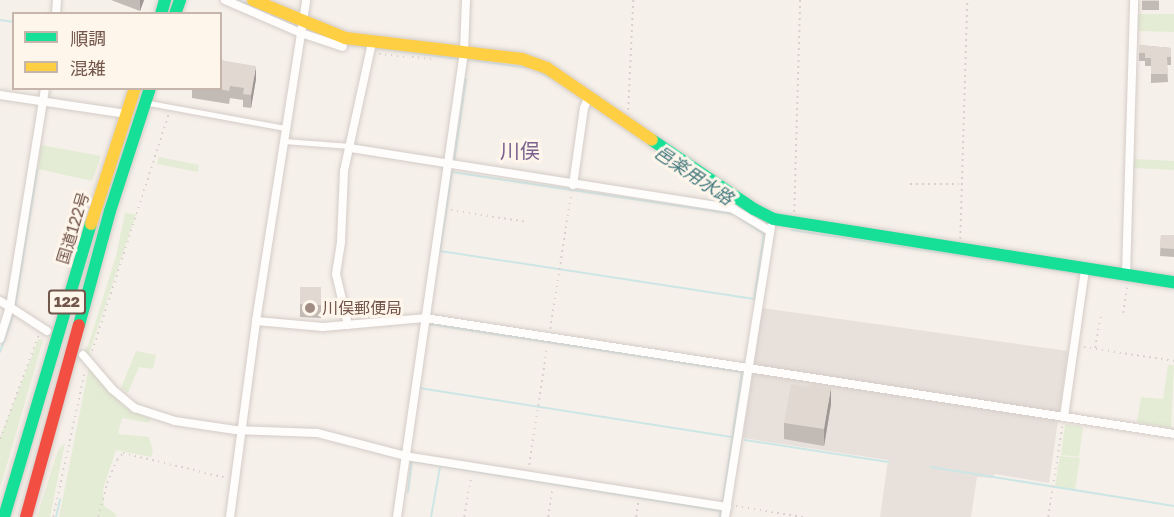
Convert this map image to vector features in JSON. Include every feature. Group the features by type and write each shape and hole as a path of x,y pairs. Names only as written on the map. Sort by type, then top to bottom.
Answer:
{"main road":[{"path":"253,0 285,13 302,27 345,38 371,48 464,52 522,59 547,68 754,209 772,225 793,224 960,249 1085,269 1126,280 1174,282"},
{"name":"国道122号","path":"4,517 77,268 134,90"},
{"name":"国道122号","path":"26,517 101,245 149,90"}],"street":[{"path":"225,0 302,27 343,47"},
{"path":"276,0 285,13"},
{"path":"230,517 256,321 306,0"},
{"path":"397,517 464,52 466,0"},
{"path":"1126,280 1134,0"},
{"path":"348,325 336,274 344,171 371,48"},
{"path":"0,339 10,307 45,90"},
{"path":"0,95 127,114"},
{"path":"573,185 584,108 589,96"},
{"path":"350,147 447,165 733,209 772,225 725,517"},
{"path":"1064,417 1085,269"},
{"path":"0,301 45,329"},
{"path":"256,321 323,327 425,318 1174,434"},
{"path":"86,357 112,389 135,408 175,421 241,429 316,433 405,456 727,506"}],"lane":[{"path":"146,102 285,128"},
{"path":"283,141 350,147"}],"path":[{"path":"627,123 633,0"},
{"path":"793,224 800,0"},
{"path":"960,249 968,0"},
{"path":"371,48 432,59"},
{"path":"53,517 86,357 97,342 171,106"},
{"path":"910,184 962,184"},
{"path":"441,209 527,222"},
{"path":"1123,313 1126,280"},
{"path":"1095,349 1101,313"},
{"path":"0,440 45,329"},
{"path":"1074,345 1174,361"},
{"path":"1048,517 1064,417"},
{"path":"98,517 107,483 117,460 123,453 235,480"},
{"path":"464,517 472,467"},
{"path":"548,517 554,480"},
{"path":"636,517 640,493"},
{"path":"727,506 803,517"}],"shaded area":[{"path":"762,308 1068,351 1049,483 995,474 993,478 977,477 971,517 880,517 888,460 743,438"}],"green space":[{"path":"1138,14 1174,14 1174,32 1138,31"},
{"path":"41,145 101,156 92,181 38,169"},
{"path":"159,157 199,165 198,172 157,164"},
{"path":"1134,159 1174,161 1174,170 1133,168"},
{"path":"125,213 136,214 88,357 82,352 88,346 116,256"},
{"path":"38,340 43,340 0,488 0,438"},
{"path":"136,351 156,355 153,369 139,367 128,393 121,388"},
{"path":"1168,365 1174,365 1171,428 1137,422 1141,397 1163,399"},
{"path":"89,367 124,406 151,419 149,423 122,418 118,434 149,437 153,451 151,457 116,450 103,489 104,506 116,514 116,517 59,517"},
{"path":"1065,424 1083,427 1079,457 1061,455"},
{"path":"65,443 50,517 37,517 58,450"},
{"path":"1060,456 1080,458 1075,490 1055,486"}],"building":[{"path":"1139,45 1171,48 1171,57 1167,57 1168,74 1151,74 1151,58 1145,58 1145,53 1139,53"},
{"path":"222,60 256,66 251,95 243,94 244,88 230,86 229,91 222,90"},
{"path":"1161,235 1174,235 1174,249 1160,248"},
{"path":"300,287 321,287 321,305 300,304"},
{"path":"791,384 831,387 824,429 784,423"}],"waterway":[{"name":"邑楽用水路","path":"238,0 252,6"},
{"name":"邑楽用水路","path":"265,11 299,25"},
{"path":"0,20 12,22"},
{"name":"邑楽用水路","path":"304,28 329,38"},
{"name":"邑楽用水路","path":"349,44 459,59"},
{"name":"邑楽用水路","path":"465,59 530,68"},
{"name":"邑楽用水路","path":"538,71 549,77"},
{"path":"454,162 466,79"},
{"path":"15,308 37,171"},
{"path":"452,172 734,214 764,234 754,299 440,251 452,172"},
{"name":"邑楽用水路","path":"792,230 1174,288"},
{"path":"0,352 14,313"},
{"path":"429,324 742,372 723,501"},
{"path":"419,388 733,437"},
{"path":"745,440 888,462"},
{"path":"408,492 412,461 721,511 720,517"},
{"path":"431,517 440,467"},
{"path":"931,467 1174,506"},
{"path":"56,517 60,499"}],"traffic: fast":[{"path":"162,12 165,0"},
{"path":"176,12 180,0"},
{"path":"79,325 110,211 149,90"},
{"path":"652,140 754,209 774,219 1174,282"},
{"path":"4,517 91,224"}],"traffic: slow":[{"path":"253,0 345,38 522,59 547,68 652,140"},
{"path":"91,224 134,90"}],"traffic: jam":[{"path":"26,517 79,325"}],"place":[{"name":"川俣郵便局","path":"310,308"}],"district":[{"name":"川俣","path":"520,150"}]}
